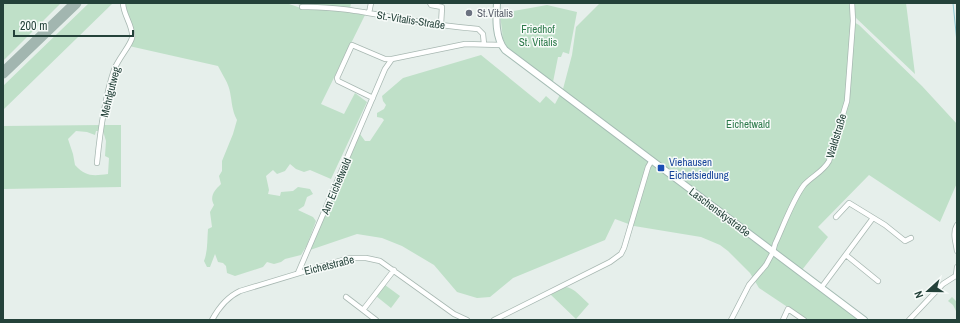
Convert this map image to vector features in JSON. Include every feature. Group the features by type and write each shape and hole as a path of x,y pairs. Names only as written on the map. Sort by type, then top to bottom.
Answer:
{"street":[{"name":"Mehrlgutweg","path":"97,163 106,97 110,81 118,59 132,39 123,8 123,3"},
{"path":"368,13 371,3"},
{"path":"430,3 431,5 442,7 441,25"},
{"path":"373,98 338,81 337,78 352,45 386,60 465,44 500,45 497,25 497,3"},
{"name":"Waldstraße","path":"731,320 749,285 766,265 773,252 775,244 801,190 807,182 827,166 837,138 847,101 853,20 852,3"},
{"name":"St.-Vitalis-Straße","path":"302,7 320,7 368,13 480,30 483,34 484,44"},
{"name":"Laschenskystraße","path":"500,45 510,55 864,320"},
{"name":"Am Eichetwald","path":"298,273 373,98 392,59"},
{"path":"494,320 610,262 621,254 648,167 652,160"},
{"path":"836,217 849,202 885,225 905,241 912,238"},
{"path":"821,288 873,218"},
{"path":"957,225 954,236 957,251"},
{"path":"846,255 878,281"},
{"name":"Eichetstraße","path":"212,320 221,306 230,297 247,289 349,258 366,258 380,261 454,314 467,320"},
{"path":"909,320 942,284 957,275 957,267"},
{"path":"363,310 394,270"},
{"path":"346,296 376,320"},
{"path":"783,320 788,309 804,320"}],"green space":[{"path":"3,3 61,3 3,61"},
{"path":"89,3 113,3 3,110 3,86"},
{"path":"124,3 286,3 301,8 338,10 365,15 321,104 344,114 355,93 367,102 331,179 310,170 304,172 296,169 290,164 285,171 277,174 273,170 266,176 269,190 268,194 280,196 281,192 293,191 298,187 310,189 313,194 307,197 304,206 298,210 313,217 316,221 307,245 301,255 285,259 274,264 267,262 263,267 235,276 227,273 226,266 223,263 218,262 215,254 210,267 207,267 204,261 207,249 208,229 212,227 210,212 214,205 212,196 221,184 219,176 222,171 222,161 237,120 233,110 227,82 218,66 129,46 132,42"},
{"path":"294,3 351,3 350,9 304,6"},
{"name":"Eichetwald","path":"600,3 851,3 852,21 859,25 922,86 957,124 957,183 940,222 869,175 818,227 828,237 798,275 860,320 807,320 759,288 750,273 720,245 701,237 634,226 615,219 605,240 513,278 490,297 477,298 457,292 434,265 402,246 382,238 357,234 310,250 360,134 365,141 370,141 384,120 377,117 377,113 384,109 386,105 382,96 403,78 481,55 540,103 546,96 555,104 563,89 572,55 576,27"},
{"path":"853,3 906,3 915,74 856,18"},
{"name":"Friedhof St. Vitalis","path":"547,5 577,12 569,54 563,52 561,57 558,57 553,82 507,47 503,39 500,14"},
{"path":"121,125 121,187 3,189 3,126","holes":["76,131 87,132 95,135 96,131 103,131 106,141 105,156 109,158 108,174 86,174 75,165 68,139"]},
{"path":"385,285 400,296 391,308 376,296"},
{"path":"565,287 575,291 589,304 576,319 550,294"},
{"path":"952,297 957,302 957,313 953,305 948,301"}],"waterway":[{"path":"953,3 957,42"}],"taxiway":[{"path":"3,73 76,3"}],"place":[{"name":"St.Vitalis","path":"469,13"},
{"name":"Viehausen Eichetsiedlung","path":"661,168"}]}
